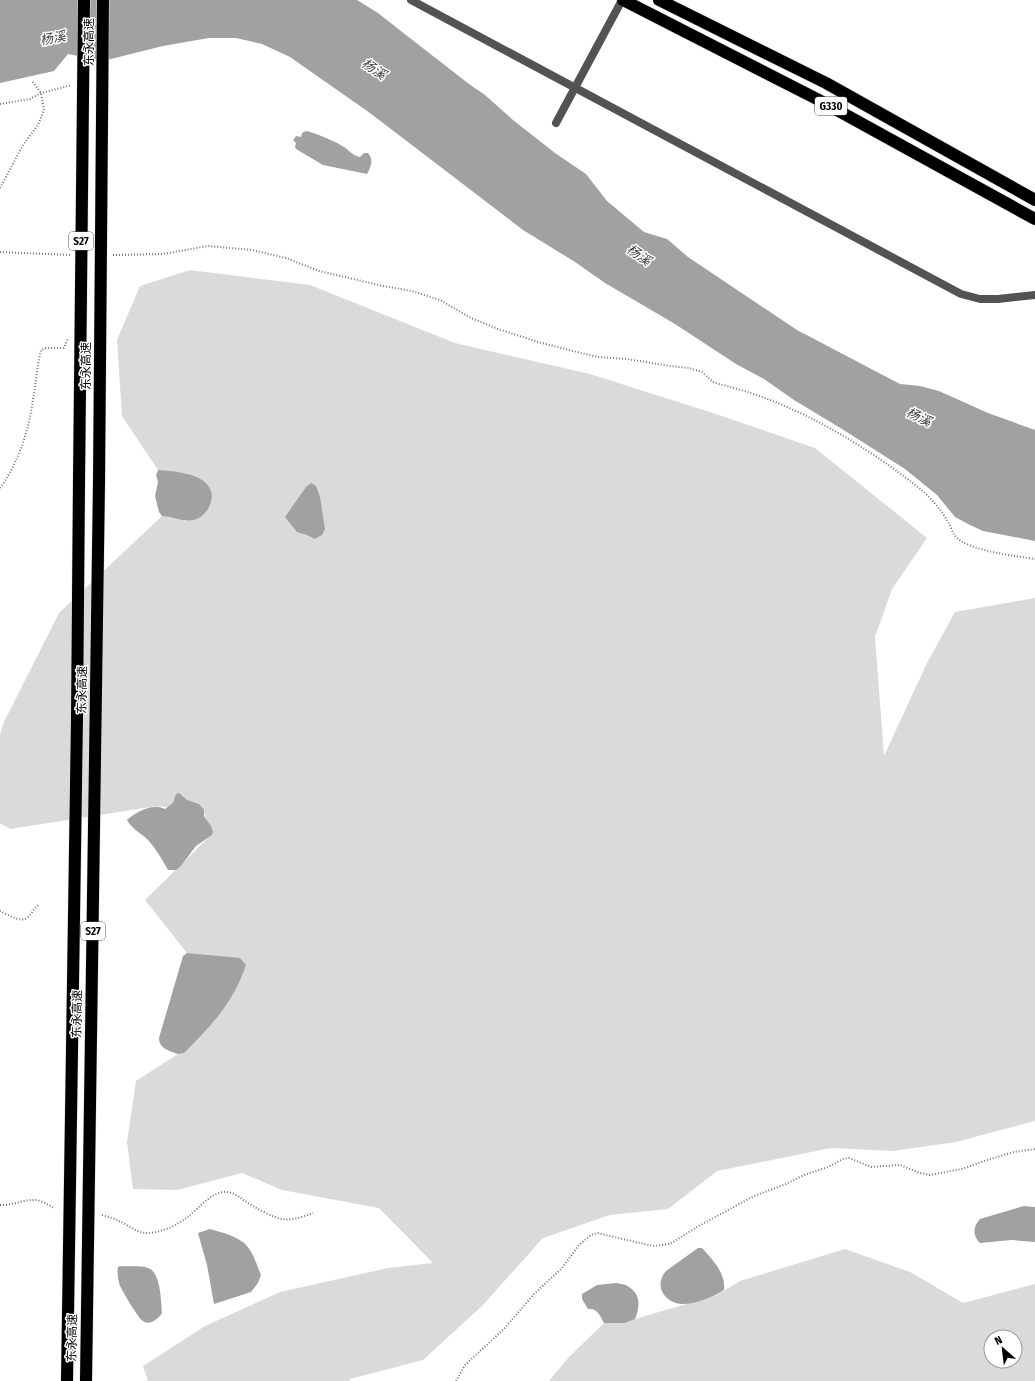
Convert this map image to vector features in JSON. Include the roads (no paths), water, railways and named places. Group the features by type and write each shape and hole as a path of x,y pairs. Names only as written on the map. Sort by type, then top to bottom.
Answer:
{"highway":[{"name":"东永高速","path":"67,1381 77,734 84,0"},
{"name":"东永高速","path":"86,1381 100,482 103,0"},
{"name":"G330","path":"622,0 817,99 1035,219"},
{"name":"G330","path":"659,0 826,82 1035,200"}],"street":[{"path":"411,0 961,294 980,300 1035,296"},
{"path":"556,123 622,0"}],"water":[{"name":"杨溪","path":"0,0 357,0 378,13 485,95 513,120 555,153 586,174 607,201 644,232 667,239 688,257 797,330 900,384 920,386 939,391 988,413 1035,430 1035,541 983,531 955,517 937,495 905,469 794,400 764,379 736,364 675,324 605,283 575,262 523,230 370,113 290,57 262,44 236,38 209,38 163,46 103,61 68,54 54,71 0,83"},
{"path":"306,131 337,143 360,157 364,153 368,153 371,158 371,164 367,174 323,165 296,149 296,143 293,140 296,136 301,137 302,133"},
{"path":"158,470 186,474 205,482 209,487 212,497 206,512 202,516 193,520 182,520 162,516 159,512 155,496 158,482 156,475"},
{"path":"311,483 316,486 320,497 325,529 322,535 315,539 297,532 285,517 306,487"},
{"path":"179,793 187,800 199,804 204,810 204,816 213,832 212,835 196,846 180,867 176,870 168,870 152,845 146,838 133,828 127,820 136,813 151,807 165,809 173,803 176,794"},
{"path":"187,953 240,958 246,965 235,991 221,1013 184,1053 178,1054 168,1051 163,1047 159,1042 159,1038 183,956"},
{"path":"1024,1206 1035,1207 1035,1242 1011,1240 980,1243 977,1240 974,1231 980,1219"},
{"path":"210,1229 235,1237 244,1243 249,1249 261,1275 258,1283 251,1292 214,1304 207,1265 198,1233"},
{"path":"698,1248 702,1248 718,1267 723,1278 724,1290 709,1298 697,1302 686,1304 675,1303 669,1300 662,1292 662,1276 666,1271"},
{"path":"118,1267 145,1267 156,1275 160,1288 162,1313 154,1321 148,1323 143,1321 131,1305 119,1284"},
{"path":"616,1283 628,1286 636,1294 638,1302 637,1315 635,1319 624,1323 604,1323 596,1311 588,1309 582,1299 582,1294 597,1285"}]}
